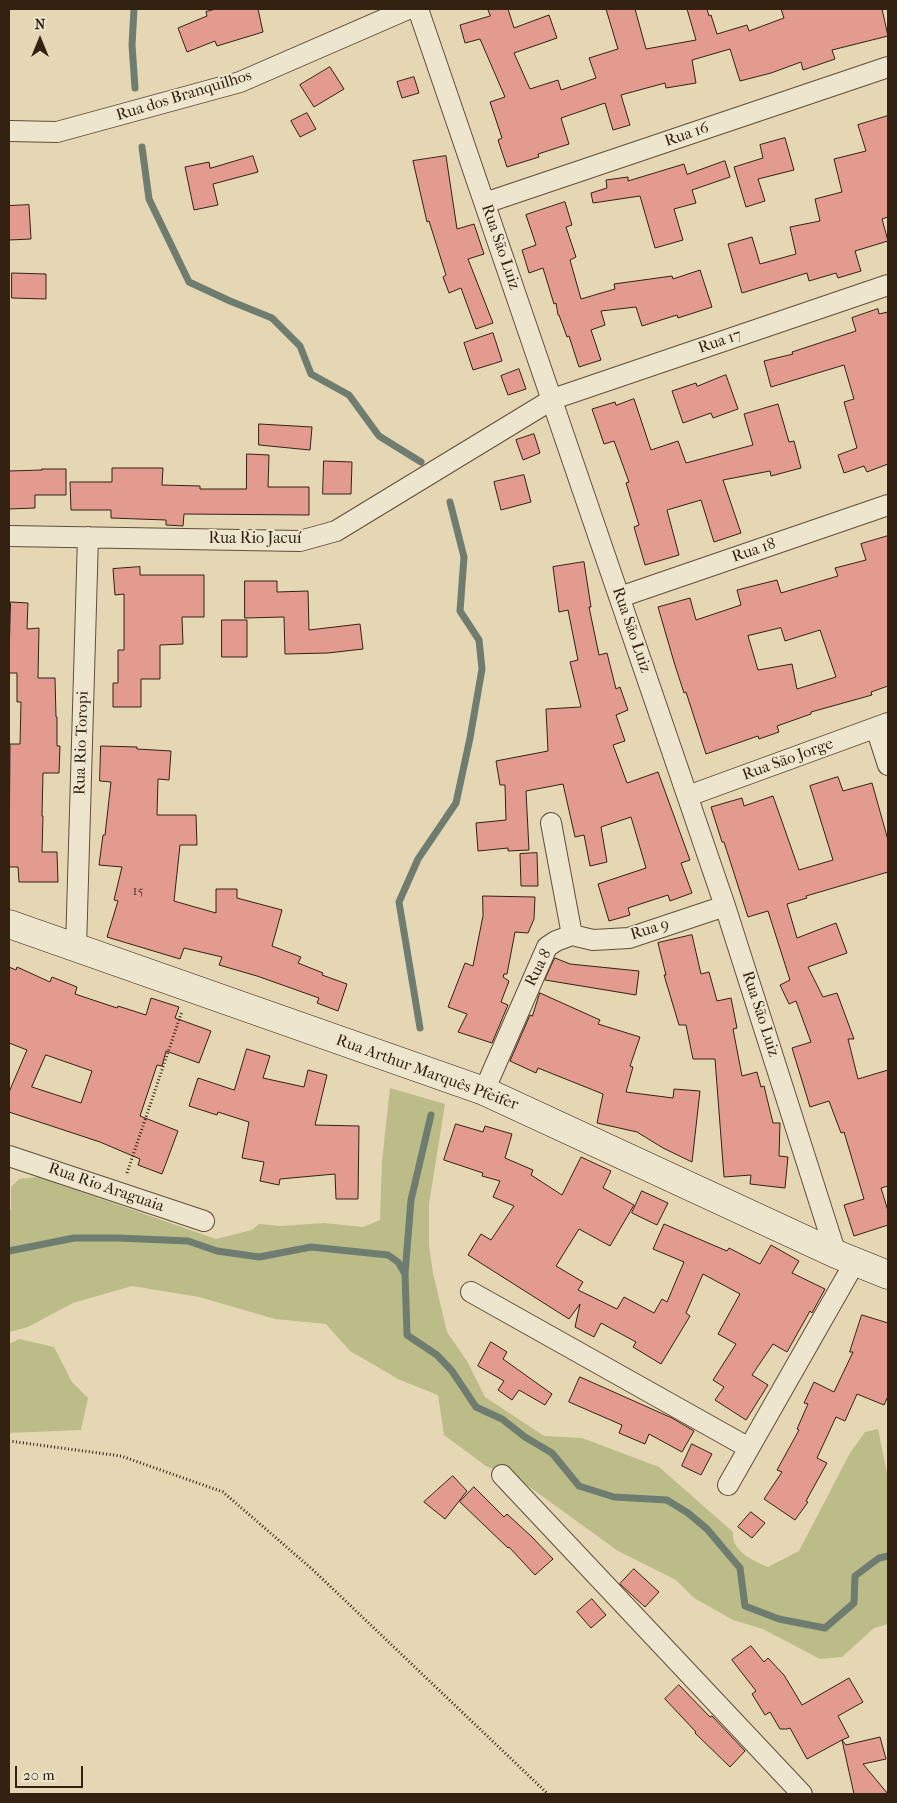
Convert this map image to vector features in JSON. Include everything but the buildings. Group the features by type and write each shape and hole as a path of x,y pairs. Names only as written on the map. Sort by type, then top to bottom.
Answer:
{"street":[{"name":"Rua dos Branquilhos","path":"9,131 57,132 240,82 408,9"},
{"name":"Rua São Luiz","path":"418,9 845,1258"},
{"name":"Rua 16","path":"485,203 888,68"},
{"name":"Rua 17","path":"553,400 888,285"},
{"name":"Rua Rio Jacuí","path":"9,536 300,541 309,539 336,531 553,400"},
{"name":"Rua 18","path":"620,597 888,505"},
{"name":"Rua Rio Toropi","path":"76,948 88,537"},
{"name":"Rua São Jorge","path":"688,796 882,726"},
{"path":"882,726 888,765"},
{"path":"551,823 572,936"},
{"name":"Rua 9","path":"572,936 593,940 629,938 726,906"},
{"name":"Rua Arthur Marquês Pfeifer","path":"9,924 484,1091 845,1258 888,1274"},
{"name":"Rua 8","path":"484,1091 547,947 556,941 572,936"},
{"name":"Rua Rio Araguaia","path":"9,1156 204,1221"},
{"path":"728,1485 749,1448 845,1258"},
{"path":"471,1292 749,1448"},
{"path":"502,1475 802,1794"}],"path":[{"path":"120,1193 190,988"},
{"path":"9,1441 121,1456 224,1492 312,1569 548,1794"}],"green space":[{"path":"390,1088 445,1104 429,1204 429,1245 433,1273 447,1332 467,1361 485,1397 544,1436 582,1438 659,1467 733,1532 734,1543 741,1552 754,1561 768,1567 799,1551 850,1453 865,1432 878,1429 888,1474 888,1624 874,1628 842,1657 820,1659 763,1629 733,1620 694,1598 676,1580 618,1551 524,1483 486,1466 444,1435 438,1395 400,1380 350,1351 326,1324 275,1319 199,1297 132,1286 73,1303 28,1327 9,1332 9,1212 11,1209 11,1187 19,1179 39,1177 216,1239 252,1230 259,1224 280,1226 324,1223 363,1227 380,1220 382,1161"},
{"path":"19,1339 54,1347 72,1382 88,1398 81,1430 9,1433 9,1344"}],"waterway":[{"path":"134,9 132,45 135,88"},
{"path":"142,147 149,199 189,282 272,318 300,346 311,374 349,395 379,436 421,462"},
{"path":"420,1028 399,902 418,859 456,803 482,669 479,640 460,611 464,557 450,502"},
{"path":"405,1274 411,1200 431,1115"},
{"path":"9,1251 74,1238 118,1238 188,1241 217,1251 259,1257 311,1247 388,1255 398,1262 405,1274 407,1335 437,1355 452,1371 476,1407 502,1419 525,1437 552,1453 579,1486 614,1497 667,1500 688,1513 707,1529 740,1568 745,1606 779,1619 825,1628 854,1603 855,1576 879,1558 888,1556"}]}
